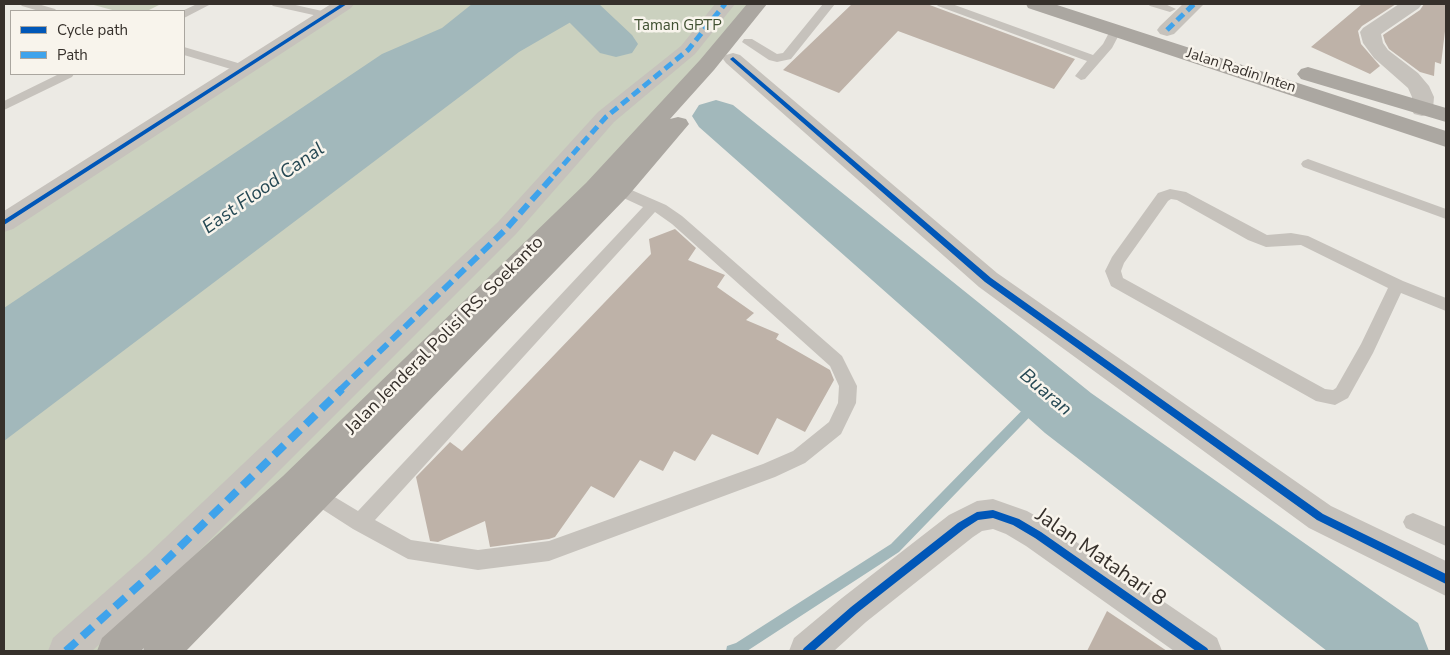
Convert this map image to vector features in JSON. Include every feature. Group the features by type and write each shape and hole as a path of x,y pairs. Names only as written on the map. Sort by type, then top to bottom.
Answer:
{"main road":[{"name":"Jalan Jenderal Polisi RS. Soekanto","path":"727,59 757,4"},
{"name":"Jalan Jenderal Polisi RS. Soekanto","path":"162,651 250,562 306,491 594,188 642,151 778,4"},
{"name":"Jalan Radin Inten","path":"1035,4 1116,29 1446,139"},
{"name":"Jalan Radin Inten","path":"1085,4 1446,115"},
{"name":"Jalan Jenderal Polisi RS. Soekanto","path":"115,651 306,491 620,190 642,151"}],"street":[{"path":"66,651 158,568 507,228 606,116 688,50 725,4"},
{"path":"1167,30 1194,4"},
{"path":"1412,4 1370,32 1373,43 1381,54 1418,86 1423,97 1422,109"},
{"path":"7,217 335,10"},
{"path":"727,59 996,286 1320,517 1446,579"},
{"name":"Jalan Matahari 8","path":"807,651 854,610 961,526 977,516 993,514 1016,522 1038,535 1204,651"}],"lane":[{"path":"26,4 48,10"},
{"path":"185,14 206,4"},
{"path":"277,4 335,10"},
{"path":"727,59 762,52 777,58 787,56 829,4"},
{"path":"942,4 1095,60"},
{"path":"1082,76 1108,45 1116,29"},
{"path":"185,51 244,68"},
{"path":"4,106 66,75"},
{"path":"1308,164 1446,214"},
{"path":"306,491 408,549 478,560 549,551 768,471 799,457 830,434 847,403 848,386 836,361 677,220 620,190"},
{"path":"1396,285 1367,348 1342,394 1335,398 1322,396 1117,282 1113,271 1117,261 1157,205 1163,197 1170,194 1181,196 1253,236 1266,240 1291,238 1303,240 1396,285 1446,305"},
{"path":"360,523 652,206"},
{"path":"1413,522 1446,537"}],"green space":[{"path":"90,4 161,4 149,10 112,10"},
{"name":"Taman GPTP","path":"344,4 757,4 707,65 294,486 115,651 4,651 4,223"}],"water":[{"name":"East Flood Canal","path":"472,4 594,4 583,15 519,52 4,441 4,308 382,54 442,28"}],"building":[{"path":"852,4 927,4 1075,59 1054,89 898,31 839,93 783,70"},
{"path":"1362,4 1396,4 1362,26 1358,31 1361,44 1380,66 1370,74 1311,47"},
{"path":"1424,4 1446,4 1446,23 1441,64 1435,62 1434,76 1420,72 1389,49 1383,35 1420,10"},
{"path":"675,229 696,248 688,260 725,275 717,287 754,313 746,320 779,334 776,339 830,370 834,380 805,432 777,418 758,455 712,434 695,461 674,451 663,471 640,460 614,498 591,486 555,537 549,539 490,547 485,521 438,542 430,541 416,477 450,442 462,451 651,254 649,239"},
{"path":"1107,611 1167,651 1087,651"}],"waterway":[{"name":"Buaran","path":"578,4 585,14 616,44"},
{"name":"Buaran","path":"716,116 1068,413 1390,651"},
{"path":"732,651 740,648 895,548 1045,394"}],"marked path":[{"path":"66,651 158,568 507,228 606,117 688,50 725,4"},
{"path":"1167,30 1194,4"}],"cycle path":[{"path":"4,223 344,4"},
{"path":"733,59 988,280 1320,517 1446,579"},
{"path":"807,651 854,610 961,526 977,516 993,514 1016,522 1038,535 1204,651"}]}
